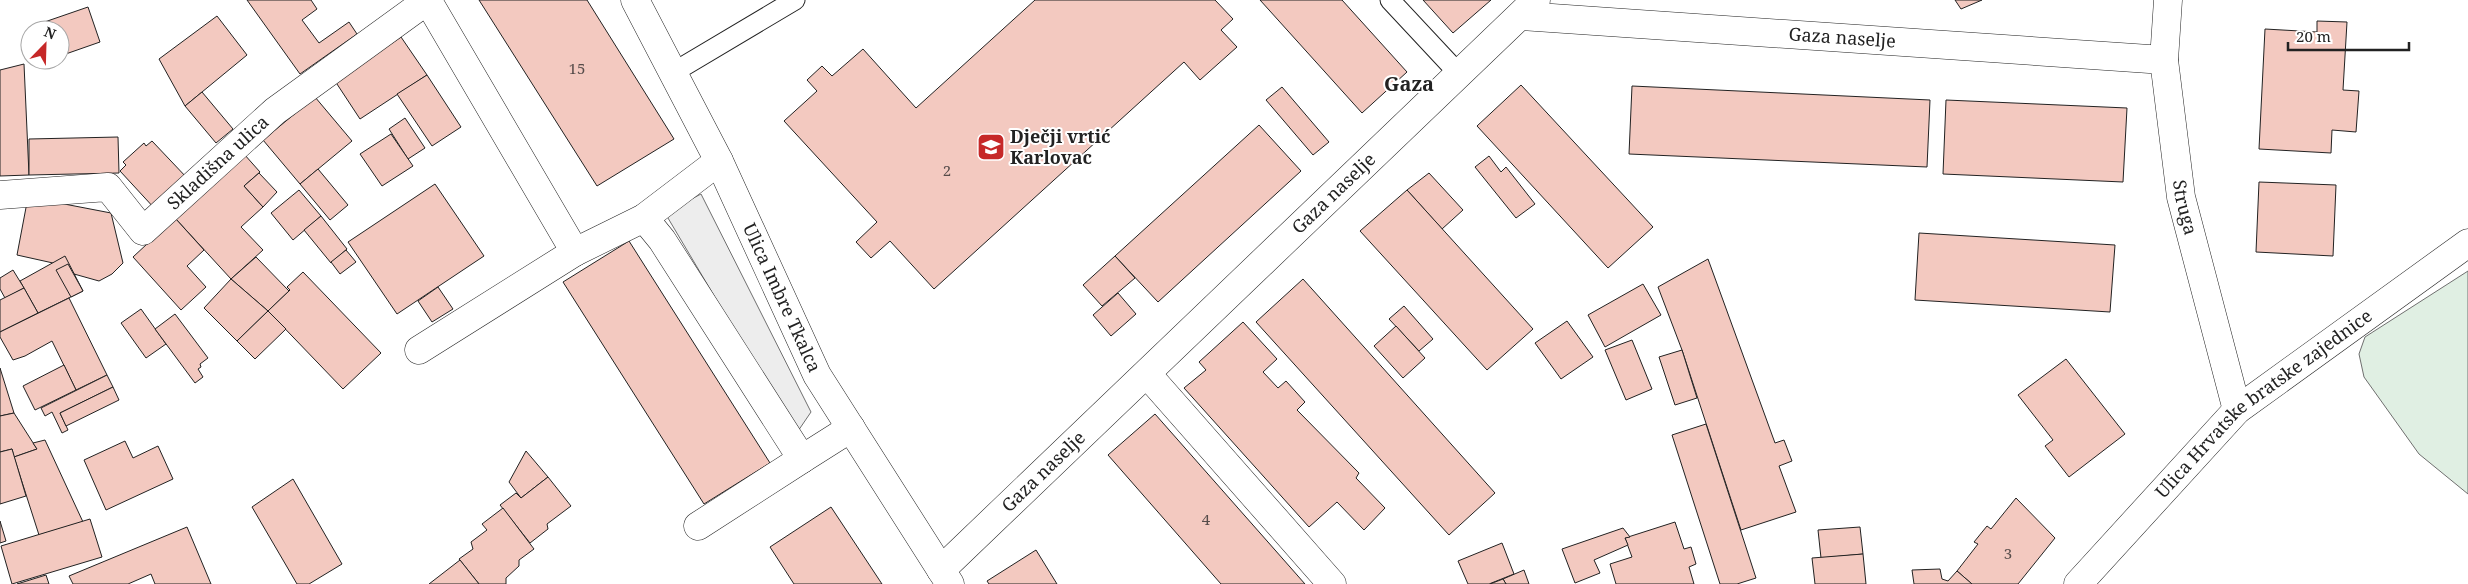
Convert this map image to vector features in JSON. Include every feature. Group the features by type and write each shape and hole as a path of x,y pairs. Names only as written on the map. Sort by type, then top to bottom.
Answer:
{"street":[{"name":"Ulica Imbre Tkalca","path":"635,0 719,161 817,375 946,577"},
{"name":"Struga","path":"2168,0 2164,60 2181,197 2237,410"},
{"name":"Skladišna ulica","path":"0,195 108,187 143,231 275,111 428,1"},
{"path":"428,1 575,252"},
{"name":"Gaza naselje","path":"946,577 1147,374 1529,8 2164,60"},
{"path":"418,350 575,252 644,218 719,161"},
{"path":"644,218 662,240 802,459"},
{"name":"Ulica Hrvatske bratske zajednice","path":"2078,584 2237,410 2468,244"},
{"path":"1147,374 1332,584"},
{"path":"698,526 852,428"}],"lane":[{"path":"674,72 795,0"},
{"path":"1390,0 1460,75"}],"green space":[{"path":"2468,271 2468,494 2419,454 2364,377 2359,354 2365,337"}],"shaded area":[{"path":"701,194 811,412 796,434 665,213"}],"building":[{"path":"247,0 311,0 317,9 302,20 319,43 349,22 357,34 300,74"},
{"path":"479,0 587,0 674,139 597,186"},
{"path":"1035,0 1215,0 1233,19 1221,30 1237,47 1200,80 1184,62 934,289 890,241 871,258 856,242 877,222 784,121 817,91 807,80 822,66 832,76 863,49 916,108"},
{"path":"1260,0 1342,0 1407,72 1362,113"},
{"path":"1423,0 1491,0 1453,33"},
{"path":"1955,0 1982,0 1961,9"},
{"path":"88,7 100,42 70,52 70,20 50,20"},
{"path":"217,16 247,55 185,106 159,59"},
{"path":"2317,21 2347,22 2343,90 2359,91 2356,132 2332,130 2331,153 2259,149 2265,29 2317,32"},
{"path":"401,37 427,75 360,119 335,81"},
{"path":"20,65 20,70 24,70 29,175 0,176 0,70"},
{"path":"427,75 461,127 432,146 397,94"},
{"path":"1521,85 1653,227 1608,268 1477,126"},
{"path":"1632,86 1930,100 1927,167 1629,154"},
{"path":"1282,87 1329,142 1313,155 1266,100"},
{"path":"202,92 233,129 216,143 185,106"},
{"path":"315,97 352,141 300,184 263,140"},
{"path":"1946,100 2127,108 2123,182 1943,174"},
{"path":"405,118 425,148 408,159 389,129"},
{"path":"1259,125 1301,171 1158,302 1115,256"},
{"path":"391,134 413,166 382,186 360,154"},
{"path":"118,137 119,173 29,175 29,139"},
{"path":"152,141 188,179 156,210 120,171 126,165 123,162 144,143 146,146"},
{"path":"244,154 260,172 244,186 263,207 241,227 263,250 231,279 175,218"},
{"path":"1489,156 1501,172 1506,167 1535,204 1516,218 1475,167"},
{"path":"318,169 348,205 330,220 300,184"},
{"path":"259,173 277,192 263,207 244,186"},
{"path":"1429,173 1463,210 1442,229 1407,190"},
{"path":"2259,182 2336,185 2333,256 2256,252"},
{"path":"435,184 484,256 397,314 348,242"},
{"path":"299,190 321,216 293,240 271,213"},
{"path":"1407,190 1533,329 1487,370 1360,231"},
{"path":"28,197 111,213 123,263 112,274 99,281 74,274 53,263 17,255"},
{"path":"321,216 347,249 331,263 304,230"},
{"path":"175,218 204,250 187,266 206,287 181,310 133,257"},
{"path":"1919,233 2115,245 2110,312 1915,300"},
{"path":"629,241 770,463 704,504 563,282"},
{"path":"346,250 356,262 340,274 331,262"},
{"path":"65,256 83,291 38,313 20,281"},
{"path":"1115,256 1135,278 1102,306 1083,285"},
{"path":"256,257 289,291 268,311 231,279"},
{"path":"1708,259 1775,443 1784,440 1792,461 1779,466 1796,512 1741,530 1682,350 1658,287"},
{"path":"68,264 83,291 71,297 56,270"},
{"path":"13,270 24,288 5,298 0,289 0,278"},
{"path":"303,272 381,353 343,389 268,311 290,290 287,287"},
{"path":"231,279 268,311 237,341 204,308"},
{"path":"1303,279 1495,493 1449,535 1256,322"},
{"path":"1643,284 1661,315 1605,347 1588,315"},
{"path":"438,287 453,309 432,322 418,301"},
{"path":"24,288 38,313 0,332 0,300"},
{"path":"1118,293 1136,314 1111,336 1093,315"},
{"path":"69,298 107,375 76,390 52,341 25,356 13,360 0,337 0,332"},
{"path":"1404,306 1433,339 1419,351 1389,319"},
{"path":"141,309 166,344 146,358 121,323"},
{"path":"268,311 286,329 255,359 237,341"},
{"path":"175,314 208,358 200,364 201,367 198,369 203,377 195,383 155,329"},
{"path":"1567,321 1593,357 1561,379 1535,343"},
{"path":"1243,322 1277,359 1263,372 1278,388 1286,381 1305,402 1297,410 1359,473 1356,478 1385,508 1364,530 1337,502 1309,527 1184,388 1206,370 1199,362"},
{"path":"1396,326 1425,358 1403,378 1374,346"},
{"path":"1632,340 1652,389 1626,400 1605,350"},
{"path":"1682,350 1697,398 1675,405 1659,357"},
{"path":"2066,359 2125,434 2069,477 2045,446 2053,440 2018,395"},
{"path":"64,365 76,390 35,410 23,386"},
{"path":"0,368 14,413 0,416"},
{"path":"107,375 113,387 60,413 68,430 62,433 52,412 45,416 41,408"},
{"path":"113,387 119,400 66,426 60,413"},
{"path":"14,413 37,449 14,457 12,449 0,452 0,416"},
{"path":"1155,414 1305,584 1221,584 1108,455"},
{"path":"1706,424 1756,578 1737,584 1720,584 1672,435"},
{"path":"45,440 83,522 39,535 14,457 37,449 33,443"},
{"path":"125,441 133,458 158,446 173,479 106,510 84,460"},
{"path":"12,449 26,496 0,504 0,452"},
{"path":"526,451 548,477 521,498 509,482"},
{"path":"548,477 571,506 547,524 548,529 530,543 500,505 516,493 521,498"},
{"path":"293,479 342,564 309,584 297,584 252,507"},
{"path":"2016,498 2055,538 2018,584 1972,584 1957,571 1978,544 1974,542 1987,526 1991,529"},
{"path":"831,507 882,584 794,584 770,547"},
{"path":"503,508 534,549 519,560 519,566 506,578 506,584 479,584 459,559 473,549 471,542 487,530 482,524"},
{"path":"90,519 102,557 12,584 1,546"},
{"path":"0,521 6,541 0,543"},
{"path":"1675,522 1684,549 1691,547 1696,564 1689,567 1694,584 1616,584 1610,564 1632,557 1625,538"},
{"path":"187,527 211,584 155,584 151,574 128,584 73,584 69,576"},
{"path":"1860,527 1863,554 1821,558 1818,530"},
{"path":"1623,528 1630,537 1625,538 1628,545 1594,560 1600,573 1575,583 1562,549"},
{"path":"1502,543 1514,574 1489,584 1468,584 1458,561"},
{"path":"1036,550 1057,584 989,584 987,581"},
{"path":"1863,554 1866,584 1815,584 1812,558"},
{"path":"460,560 479,584 429,584"},
{"path":"1940,569 1942,579 1948,581 1957,571 1972,584 1914,584 1912,570"},
{"path":"1524,570 1529,584 1506,584 1503,579"},
{"path":"46,575 49,584 17,584"},
{"path":"1503,579 1506,584 1490,584"}],"place":[{"name":"Dječji vrtić Karlovac","path":"991,147"}],"district":[{"name":"Gaza","path":"1409,84"}]}
